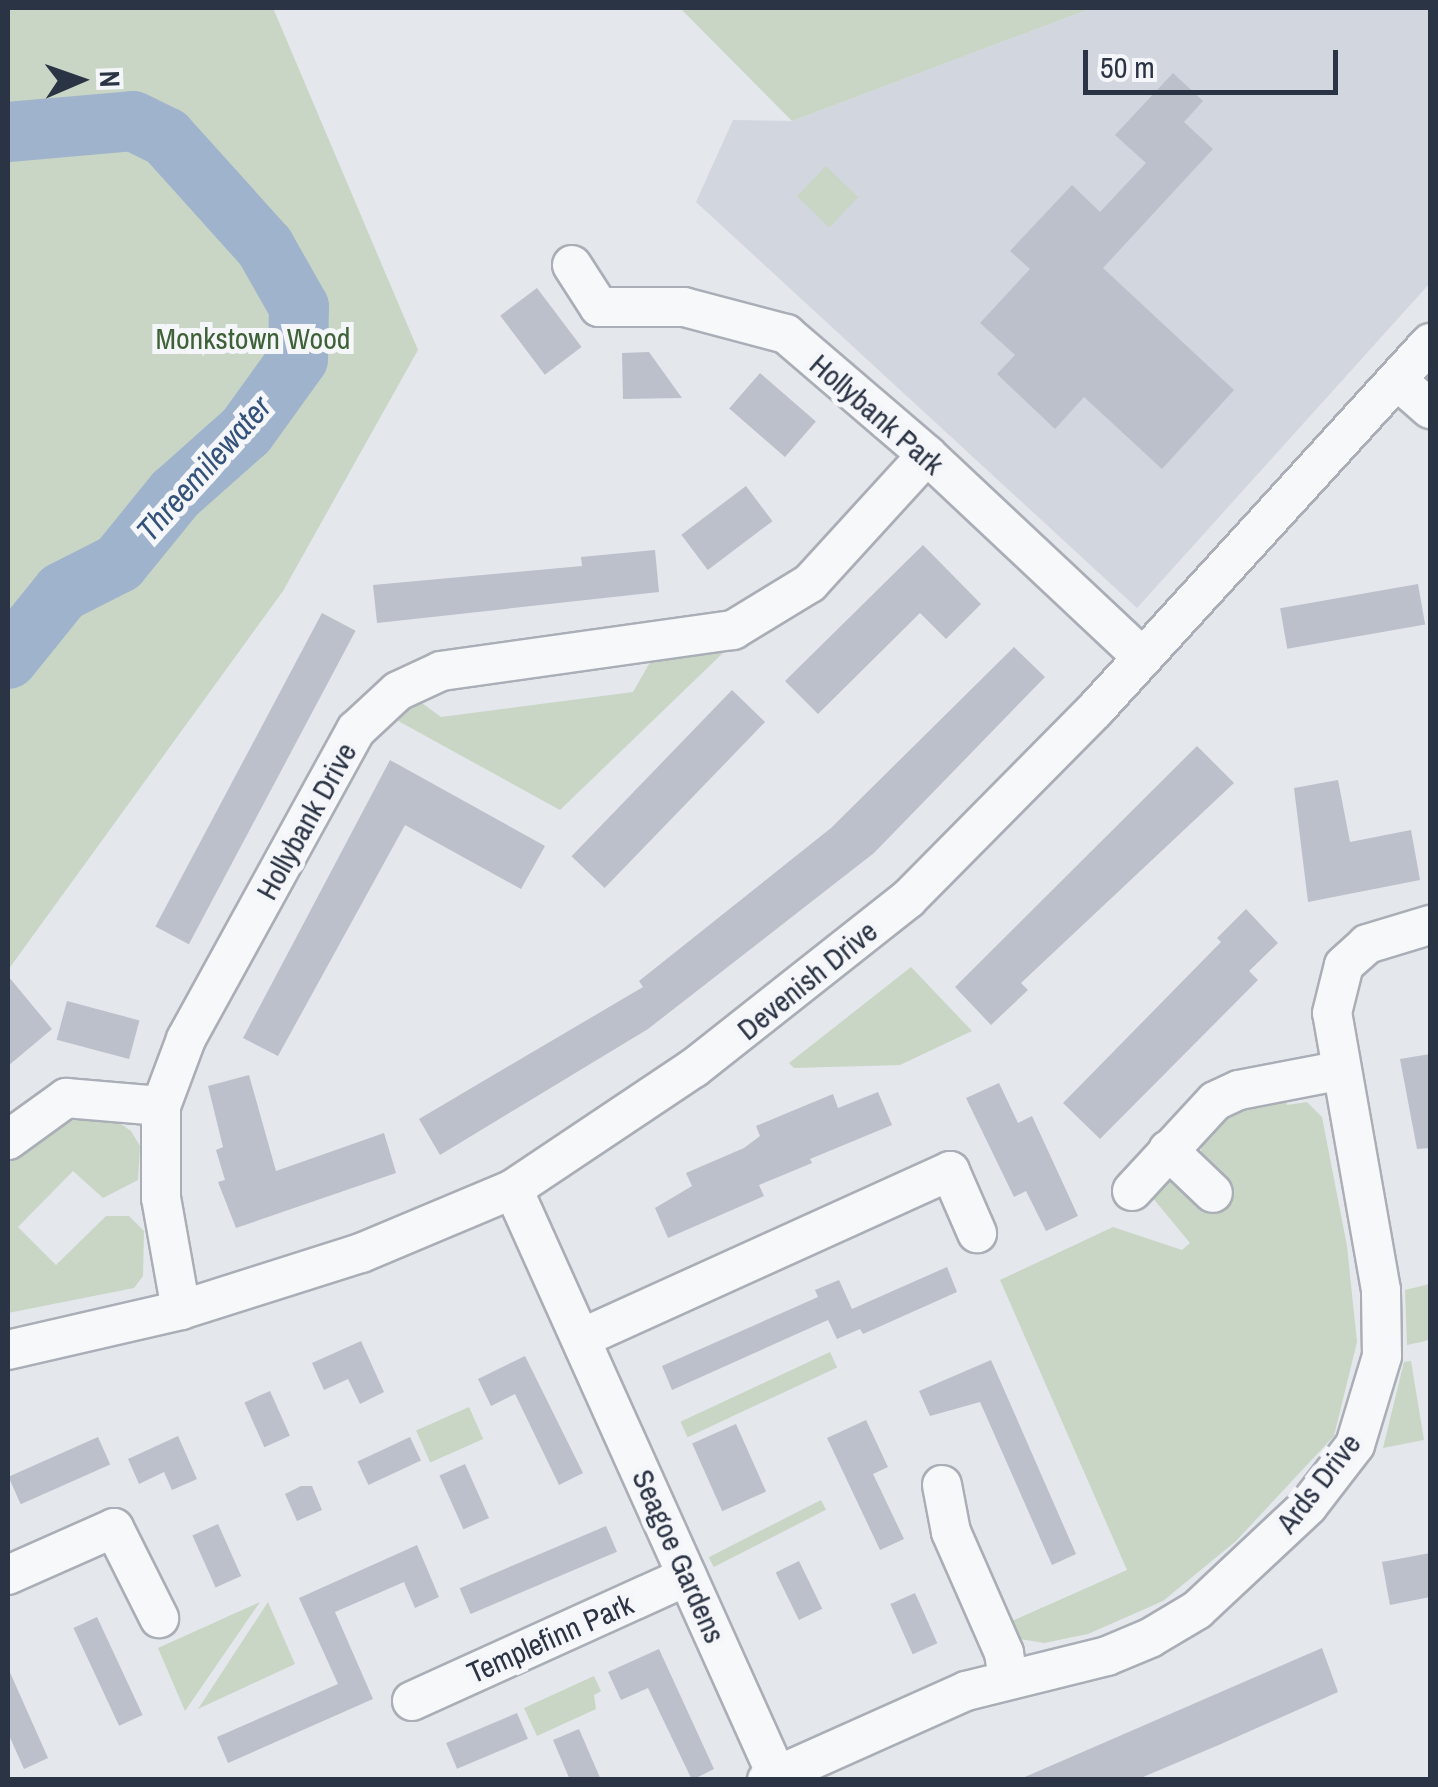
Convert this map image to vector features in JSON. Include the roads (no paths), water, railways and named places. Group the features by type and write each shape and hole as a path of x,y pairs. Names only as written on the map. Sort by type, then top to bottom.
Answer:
{"street":[{"name":"Hollybank Park","path":"572,265 599,307 684,307 786,334 927,456 1143,658"},
{"name":"Devenish Drive","path":"8,1350 182,1310 361,1253 512,1189 694,1068 908,899 1143,658 1430,343"},
{"path":"1397,380 1430,410"},
{"name":"Hollybank Drive","path":"182,1310 160,1198 161,1106 186,1038 356,730 398,691 441,671 733,630 810,582 927,456"},
{"name":"Ards Drive","path":"771,1777 1008,1678 1106,1656 1198,1610 1308,1506 1355,1445 1382,1356 1382,1290 1338,1071 1332,1013 1344,964 1367,944 1430,925"},
{"path":"1132,1191 1226,1094 1338,1071"},
{"path":"8,1140 66,1098 161,1106"},
{"path":"1168,1150 1213,1194"},
{"path":"584,1337 950,1171 976,1232"},
{"name":"Seagoe Gardens","path":"512,1189 584,1337 771,1777"},
{"path":"942,1484 951,1532 1004,1653 1008,1678"},
{"path":"8,1575 114,1528 159,1618"},
{"name":"Templefinn Park","path":"412,1701 687,1576"}],"waterway":[{"name":"Threemilewater","path":"8,132 133,121 166,137 265,247 299,307 298,359 246,431 175,494 119,563 62,592 8,659"}],"park label":[{"name":"Monkstown Wood","path":"253,338"}]}
